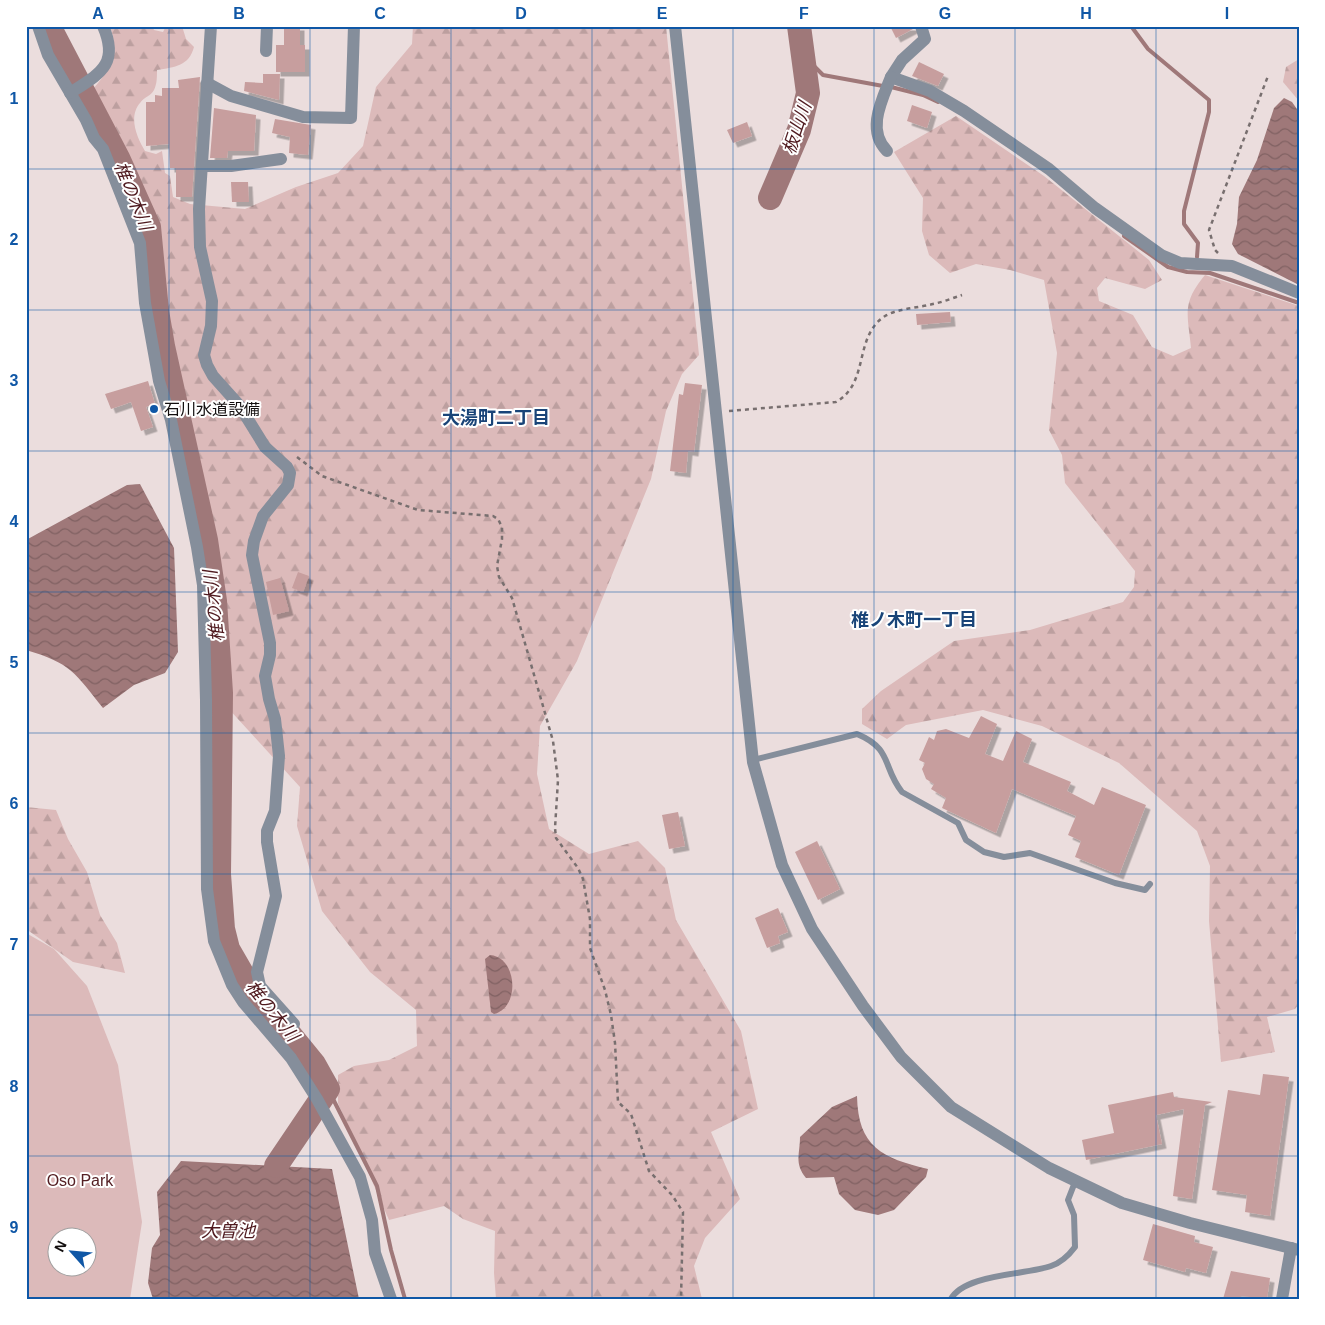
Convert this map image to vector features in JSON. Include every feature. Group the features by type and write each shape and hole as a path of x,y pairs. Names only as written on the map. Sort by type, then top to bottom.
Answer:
{"street":[{"path":"38,26 48,55 94,138 103,149 140,243 145,303 158,371 171,420 198,547 203,585 208,889 214,941 232,985 243,1002 291,1058 317,1099 360,1177 372,1220 376,1254 391,1299"},
{"path":"70,93 98,74 106,66 110,56 110,45 103,26"},
{"path":"211,26 199,209 200,246 212,301 211,326 205,349 207,365 213,376 239,404 265,447 287,467 290,473 288,485 263,516 254,541 252,555 270,643 270,655 265,676 275,719 279,756 275,811 267,831 267,842 276,896 256,972 260,986 294,1024"},
{"path":"266,26 266,51"},
{"path":"207,83 231,96 303,117 351,118 354,26"},
{"path":"675,26 753,760 782,865 812,929 862,1006 901,1058 950,1107 1075,1182 1122,1203 1190,1223 1295,1249 1282,1299"},
{"path":"887,151 877,134 876,120 881,100 902,60 925,39 921,26"},
{"path":"892,77 930,91 964,111 1048,169 1095,208 1161,255 1180,263 1232,266 1299,293"},
{"path":"202,166 231,166 281,159"}],"lane":[{"path":"753,760 857,734 868,738 881,748 896,784 902,792 958,823 966,840 984,852 1004,857 1030,853 1115,883 1145,890 1150,884"},
{"path":"951,1299 968,1284 1052,1266 1069,1254 1075,1247 1076,1239 1074,1215 1068,1200 1075,1182"}],"path":[{"path":"1232,266 1215,250 1209,230 1268,76"},
{"path":"715,412 836,402 846,397 853,388 865,341 874,325 886,315 900,310 936,304 962,295"},
{"path":"293,454 322,476 418,510 493,516 498,519 502,527 502,539 497,566 499,577 512,598 553,741 558,780 556,838 578,868 583,879 590,919 590,948 605,990 611,1015 615,1043 618,1102 631,1114 649,1171 672,1195 683,1212 681,1299"}],"green space":[{"path":"110,26 152,26 154,30 163,32 166,26 182,26 186,39 194,47 192,53 185,62 170,68 157,70 154,90 136,109 134,121 139,140 145,151 156,154 162,151 165,173 170,176 173,197 190,204 245,209 296,187 338,173 363,146 376,87 412,44 413,26 666,26 699,355 682,374 666,411 651,479 577,661 540,726 537,774 549,829 589,854 638,841 665,868 676,920 741,1031 758,1109 711,1132 740,1199 705,1238 694,1266 702,1299 496,1299 494,1273 495,1231 463,1219 444,1206 389,1220 338,1103 338,1075 354,1066 389,1060 417,1046 416,1010 370,972 322,911 297,826 300,787 227,707 209,527 188,421 171,357 162,287 150,228 93,89 104,75 111,60 114,44"},
{"path":"1299,59 1299,101 1283,82 1286,67"},
{"path":"956,116 1044,176 1149,260 1162,280 1145,289 1105,278 1097,288 1099,301 1133,315 1152,347 1173,356 1191,348 1188,318 1189,302 1197,285 1205,275 1299,306 1299,904 1297,908 1296,940 1299,941 1299,1004 1295,1009 1267,1017 1275,1052 1221,1062 1209,921 1210,866 1197,831 1119,763 1042,726 983,710 906,725 887,739 862,724 862,709 881,691 954,641 1030,630 1123,602 1134,587 1135,571 1065,483 1062,455 1049,430 1057,353 1044,280 1010,270 976,264 950,273 929,255 922,231 923,198 894,152"},
{"path":"26,807 56,810 68,839 87,872 100,915 117,943 125,973 73,962 26,929"},
{"name":"Oso Park","path":"26,933 54,949 87,986 118,1065 142,1222 130,1299 26,1299"}],"water":[{"path":"1284,98 1292,102 1299,112 1299,285 1238,254 1232,244 1237,224 1239,197 1257,160 1274,108"},
{"path":"140,484 174,548 178,652 165,673 134,685 103,708 71,671 53,660 26,650 26,540 127,485"},
{"path":"490,955 499,958 506,964 512,983 512,993 509,1002 503,1010 494,1014 491,1012 485,959"},
{"path":"857,1096 858,1113 862,1127 868,1139 876,1148 898,1160 928,1169 926,1177 894,1210 878,1215 855,1210 839,1194 834,1177 806,1178 800,1168 798,1158 800,1137 832,1107"},
{"name":"大曽池","path":"181,1161 332,1169 359,1299 153,1299 148,1283 152,1248 160,1235 157,1192"}],"building":[{"path":"284,26 300,26 300,45 305,45 305,72 276,72 276,45 284,45"},
{"path":"890,26 913,26 913,29 896,38"},
{"path":"919,62 944,74 938,86 912,76"},
{"path":"263,74 280,74 279,100 244,91 245,82 263,83"},
{"path":"200,77 192,197 176,197 176,168 170,168 169,144 146,146 146,102 155,102 155,95 162,96 162,88 179,88 178,80"},
{"path":"912,105 932,112 927,128 907,121"},
{"path":"214,108 256,115 254,151 228,151 227,158 210,158"},
{"path":"275,119 311,125 308,155 289,153 290,137 272,133"},
{"path":"747,122 752,136 733,143 727,130"},
{"path":"231,182 248,182 249,202 232,202"},
{"path":"950,312 951,322 917,325 916,314"},
{"path":"148,381 155,404 146,407 153,427 141,431 131,402 111,409 105,394"},
{"path":"685,383 702,385 694,452 688,451 686,473 670,471 679,394 683,395"},
{"path":"298,572 309,576 303,592 292,588"},
{"path":"280,578 289,611 273,615 266,582"},
{"path":"981,716 997,724 985,754 1003,761 1016,731 1032,739 1023,762 1071,782 1067,791 1094,805 1102,787 1146,805 1119,875 1075,857 1081,841 1068,835 1076,816 1012,789 996,833 942,808 946,798 931,789 934,784 926,779 922,769 925,763 919,760 929,737 934,740 937,731 946,729 969,738"},
{"path":"678,812 685,846 669,849 662,815"},
{"path":"817,841 840,889 818,900 795,852"},
{"path":"778,908 788,932 778,936 780,943 767,948 755,918"},
{"path":"1263,1074 1289,1077 1270,1216 1245,1212 1247,1195 1212,1190 1228,1090 1260,1095"},
{"path":"1173,1092 1174,1097 1212,1102 1205,1105 1192,1199 1173,1196 1184,1109 1156,1115 1162,1144 1086,1160 1082,1140 1114,1133 1108,1105"},
{"path":"1153,1224 1195,1236 1194,1242 1213,1247 1206,1273 1186,1268 1185,1272 1143,1260"},
{"path":"1231,1271 1270,1278 1267,1299 1241,1296 1240,1299 1223,1299"}],"waterway":[{"name":"椎の木川","path":"49,26 118,158 149,227 157,311 163,346 206,540 215,601 221,693 219,874 223,929 228,949 247,982 314,1064 328,1089 276,1166"},
{"name":"板山川","path":"770,198 799,130 808,93 799,26"},
{"path":"1131,26 1148,49 1209,100 1209,112 1184,211 1184,224 1198,243 1197,257"},
{"path":"801,33 808,60 823,75 883,86"},
{"path":"891,87 923,95 938,102"},
{"path":"1124,236 1168,267 1187,272 1210,273 1299,303"},
{"path":"328,1089 377,1186 391,1250 405,1299"}],"place":[{"name":"石川水道設備","path":"154,409"}],"district":[{"name":"大湯町二丁目","path":"496,418"},
{"name":"椎ノ木町一丁目","path":"914,620"}]}
